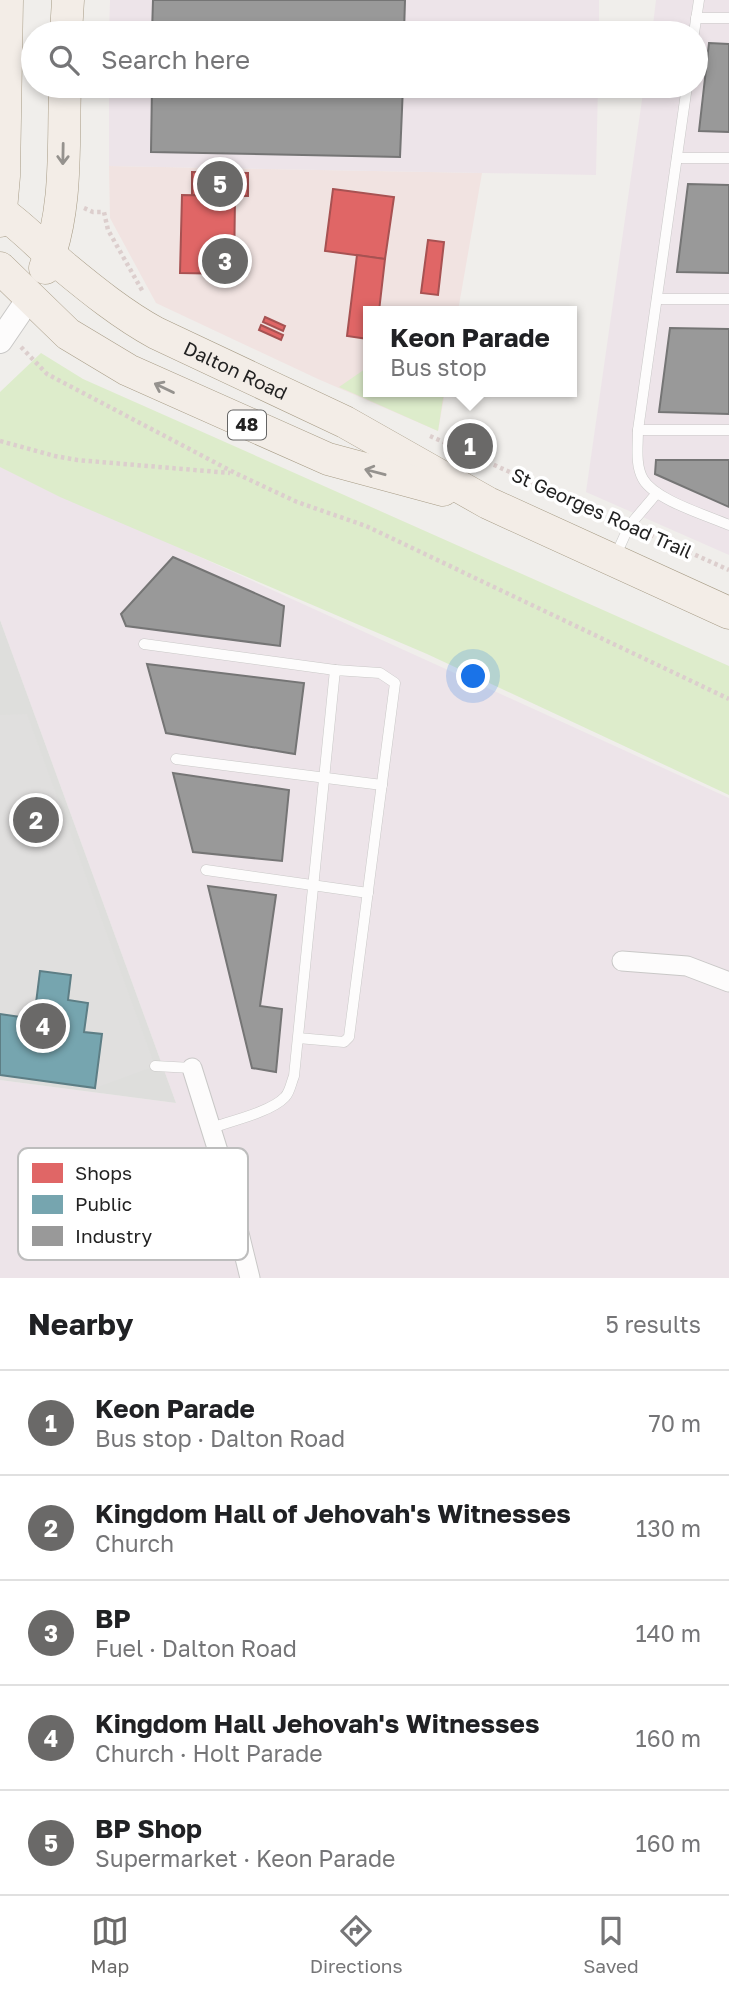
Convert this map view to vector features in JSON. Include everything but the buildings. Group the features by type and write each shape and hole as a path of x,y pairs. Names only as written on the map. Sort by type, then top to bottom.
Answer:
{"main road":[{"path":"1,216 8,0"},
{"path":"67,21 68,0"},
{"path":"30,297 50,254 62,199 65,98"},
{"name":"Dalton Road","path":"1,216 31,235 75,276 140,324 345,422 488,503 729,613"},
{"name":"Dalton Road","path":"0,268 60,328 87,347 175,393 328,460 488,503"}],"street":[{"path":"4,336 30,297"},
{"path":"622,961 687,966 729,982"},
{"path":"192,1068 217,1148"},
{"path":"246,1260 250,1278"}],"lane":[{"path":"696,21 699,0"},
{"path":"696,18 729,18"},
{"path":"685,98 637,458 643,479 657,493 729,525"},
{"path":"677,158 729,158"},
{"path":"657,299 729,299"},
{"path":"639,430 729,430"},
{"path":"614,561 629,526 657,493"},
{"path":"144,644 335,670 380,673 395,683 349,1037 344,1042 298,1038"},
{"path":"211,1128 261,1111 282,1100 288,1094 294,1076 335,670"},
{"path":"176,759 382,785"},
{"path":"206,870 368,892"},
{"path":"155,1066 192,1068"}],"path":[{"path":"104,212 108,230 145,295"},
{"path":"4,336 47,374 235,473 297,502 366,526 729,699"},
{"name":"St Georges Road Trail","path":"426,434 729,570"},
{"path":"0,441 77,460 235,473"}],"shaded area":[{"path":"110,0 599,0 599,21 109,21"},
{"path":"656,0 729,0 729,555 586,492 642,98 708,98 708,21 653,21"},
{"path":"109,98 598,98 596,175 109,166"},
{"path":"109,166 482,173 459,306 363,306 363,397 444,397 438,431 318,379 156,303 110,218"},
{"path":"0,466 729,798 729,1278 0,1278 0,1080 176,1103 0,620"},
{"path":"0,620 176,1103 0,1080"},
{"path":"27,714 155,1066 95,1088 84,1032 88,1003 68,1000 71,975 40,971 34,1019 0,1014 0,715"}],"green space":[{"path":"41,353 83,379 729,666 729,795 427,654 60,497 0,467 0,392"},
{"path":"363,370 363,397 443,397 438,431 339,387"}],"place":[{"name":"BP Shop","path":"220,184"},
{"name":"BP","path":"225,261"},
{"name":"Keon Parade","path":"470,446"},
{"name":"Kingdom Hall of Jehovah's Witnesses","path":"36,820"},
{"name":"Kingdom Hall Jehovah's Witnesses","path":"43,1026"}]}
